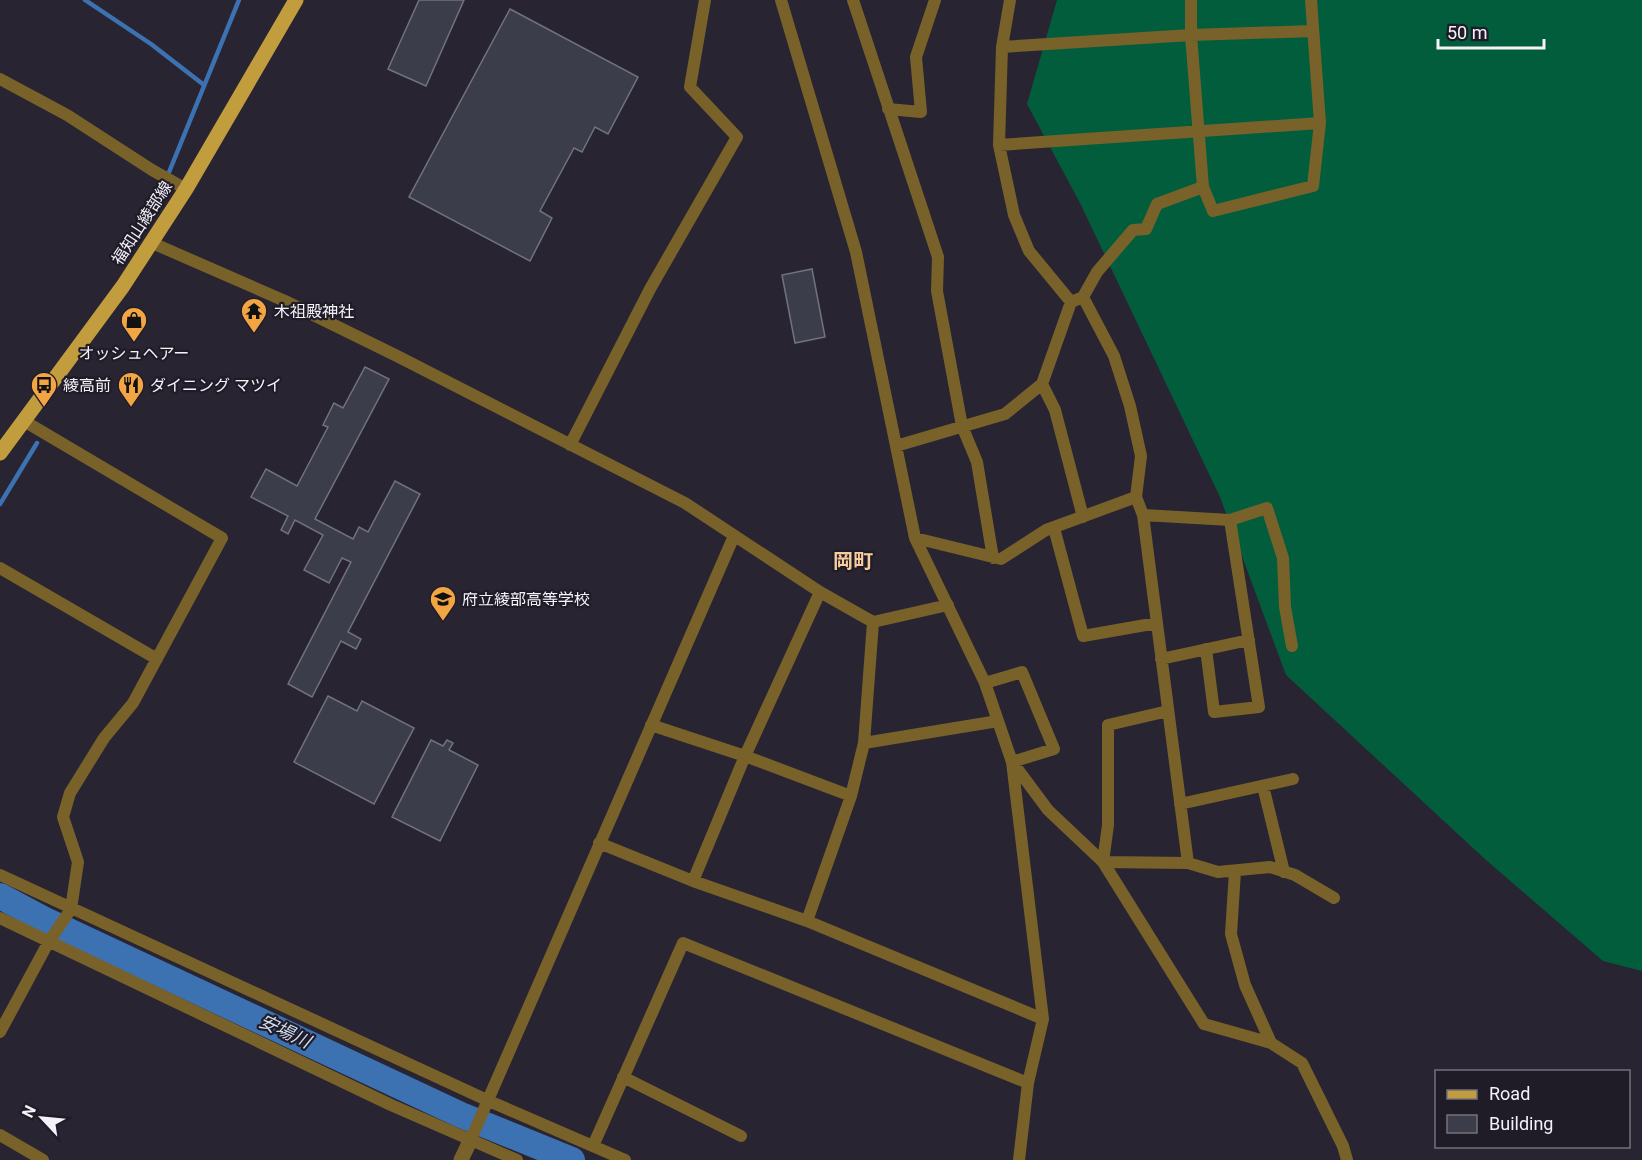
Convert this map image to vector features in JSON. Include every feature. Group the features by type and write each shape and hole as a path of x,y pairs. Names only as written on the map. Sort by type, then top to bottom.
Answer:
{"main road":[{"name":"福知山綾部線","path":"0,453 123,286 186,189 296,0"}],"street":[{"path":"570,445 650,289 737,137 690,87 705,0"},
{"path":"781,0 856,252 915,538 985,683 1012,762 1043,1019 1028,1083 1019,1160"},
{"path":"853,0 938,257 937,291 962,426 977,462 993,558"},
{"path":"888,109 921,112 916,57 935,0"},
{"path":"1010,0 1002,47 999,145 1014,215 1029,251 1077,300 1114,356 1130,406 1141,456 1136,497 1143,516 1188,863"},
{"path":"1191,0 1191,35 1203,187 1213,211 1313,186 1320,123 1311,0"},
{"path":"1002,47 1191,35 1312,31"},
{"path":"0,79 67,115 152,170 186,189"},
{"path":"999,145 1320,123"},
{"path":"896,446 1005,414 1042,384 1077,300 1097,272 1133,230 1146,229 1158,204 1203,187"},
{"path":"150,242 285,301 685,503 820,592 873,622 948,605"},
{"path":"1042,384 1055,410 1083,517"},
{"path":"0,1032 48,943 71,909 78,862 63,818 70,793 104,738 133,703 222,538 24,421"},
{"path":"915,538 1001,559 1053,528 1136,497"},
{"path":"1143,516 1230,520 1267,508 1283,558 1285,607 1292,646"},
{"path":"1206,649 1214,712 1259,707 1230,520"},
{"path":"1053,528 1083,636 1156,623"},
{"path":"461,1160 734,536"},
{"path":"0,568 157,659"},
{"path":"693,881 745,756 820,592"},
{"path":"807,921 850,796 864,743 873,622"},
{"path":"1161,659 1249,640"},
{"path":"985,683 1022,672 1054,749 1012,762"},
{"path":"1103,862 1108,825 1108,725 1168,711"},
{"path":"864,743 998,721"},
{"path":"651,725 745,756 850,796"},
{"path":"1012,762 1048,810 1103,862 1204,1024 1271,1042 1302,1063 1343,1146 1347,1160"},
{"path":"1180,804 1293,779"},
{"path":"1263,786 1284,872"},
{"path":"599,843 693,881 807,921 1043,1019"},
{"path":"1103,862 1188,863 1218,872 1270,867 1334,898"},
{"path":"1235,871 1231,934 1245,985 1271,1042"},
{"path":"0,875 487,1104 625,1160"},
{"path":"0,918 48,943 391,1105 518,1160"},
{"path":"593,1146 683,943 1028,1083"},
{"path":"623,1077 741,1136"},
{"path":"0,1135 43,1160"}],"green space":[{"path":"1057,0 1642,0 1642,971 1603,961 1486,860 1286,675 1220,497 1080,203 1027,104"}],"building":[{"path":"419,0 464,0 426,86 388,69"},
{"path":"510,9 638,77 608,134 595,127 582,152 574,148 540,211 552,218 530,261 409,197"},
{"path":"812,269 825,337 795,343 782,275"},
{"path":"365,367 389,379 315,519 353,539 359,527 368,532 395,481 420,494 348,632 361,639 356,649 341,641 312,697 288,684 351,562 342,558 329,583 304,570 323,535 295,520 288,534 281,530 288,516 251,497 266,469 297,486 328,427 323,425 334,403 343,408"},
{"path":"328,696 357,711 362,701 414,728 374,804 294,762"},
{"path":"431,740 443,746 447,740 453,743 449,750 478,765 440,841 392,817"}],"waterway":[{"path":"85,0 151,44 204,85"},
{"path":"139,226 163,187 239,0"},
{"path":"0,504 37,443"},
{"name":"安場川","path":"0,896 43,919 461,1115 572,1160"}],"place":[{"name":"木祖殿神社","path":"254,334"},
{"name":"オッシュヘアー","path":"134,343"},
{"name":"綾高前","path":"44,408"},
{"name":"ダイニング マツイ","path":"131,408"},
{"name":"府立綾部高等学校","path":"443,622"}],"district":[{"name":"岡町","path":"853,561"}]}
